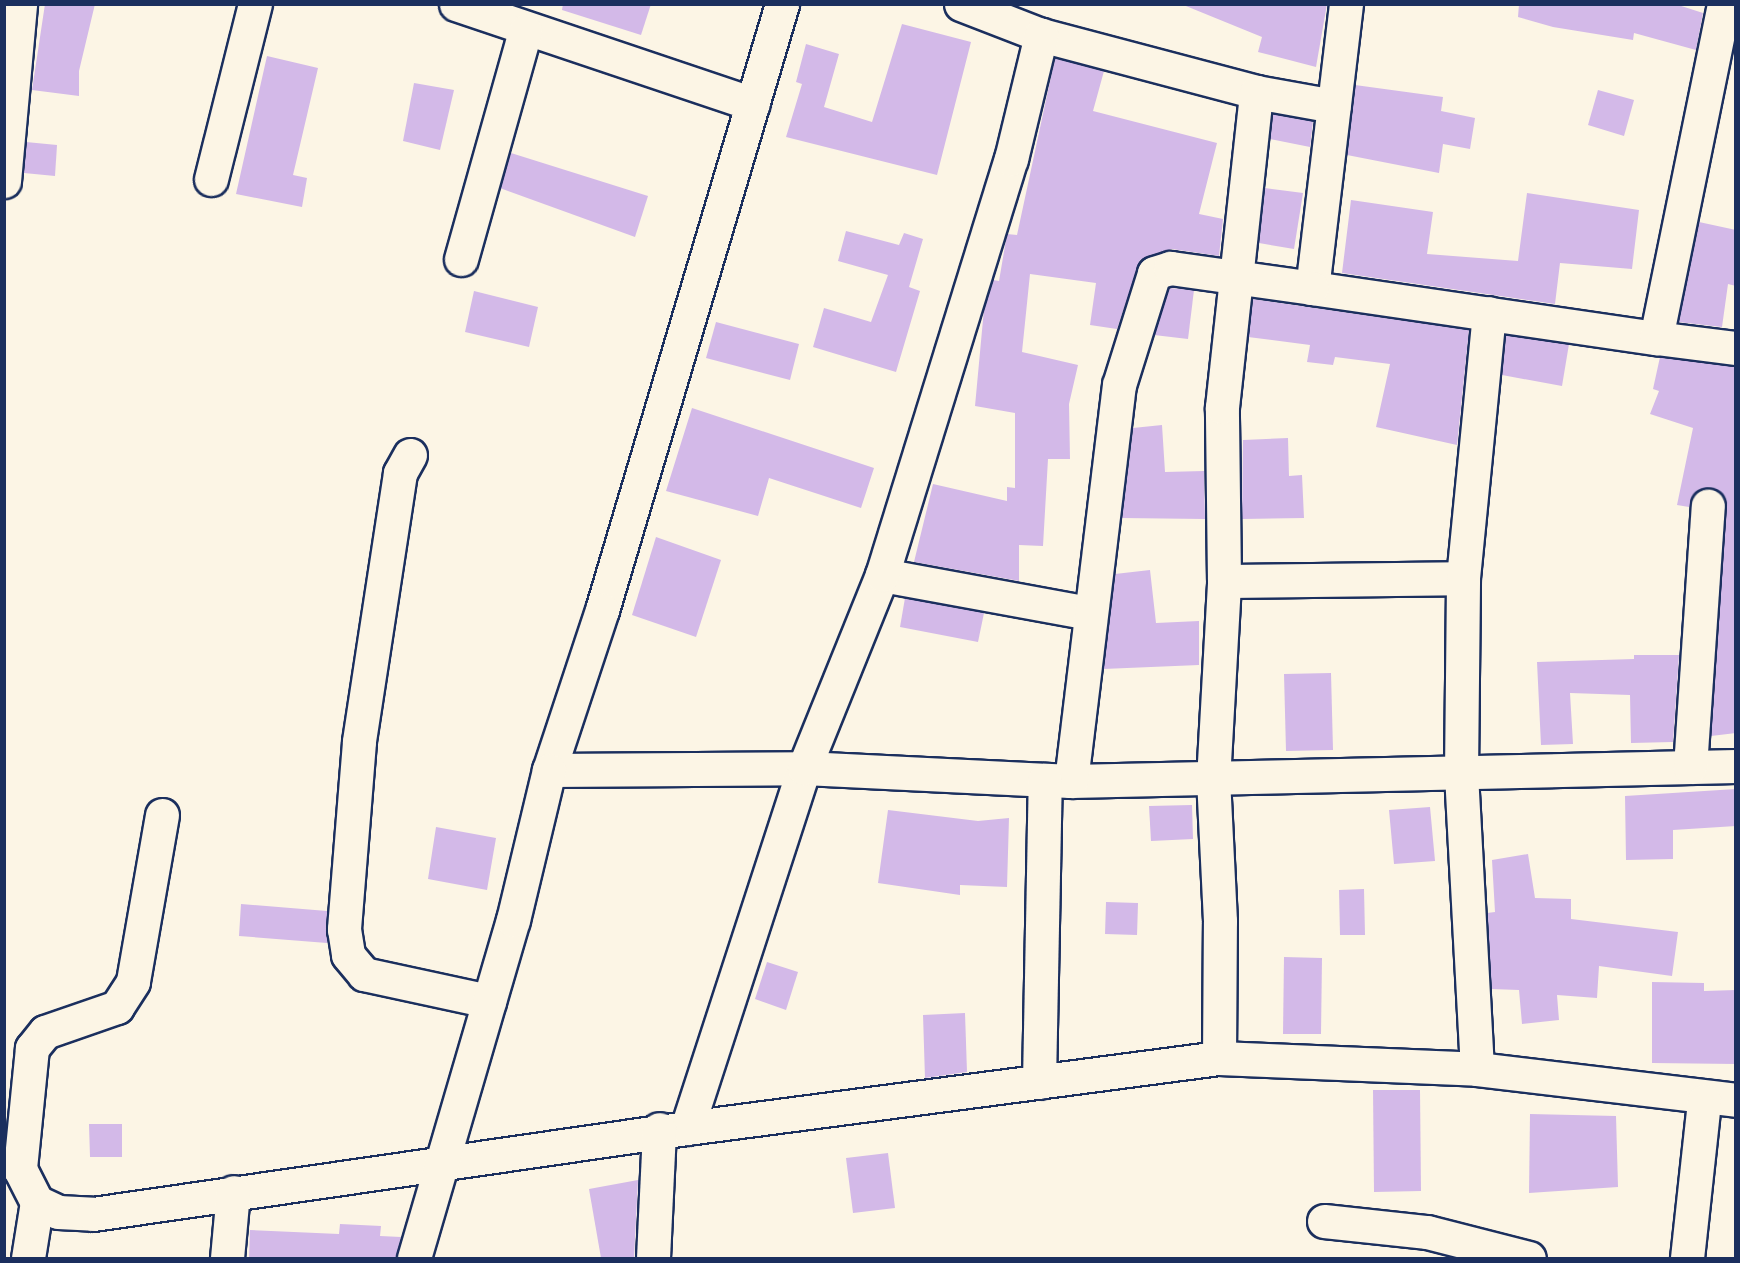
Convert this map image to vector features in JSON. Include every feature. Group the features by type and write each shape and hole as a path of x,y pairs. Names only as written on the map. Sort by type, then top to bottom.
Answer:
{"street":[{"path":"4,181 8,61 20,4"},
{"path":"211,179 255,4"},
{"path":"456,4 525,31 753,104"},
{"path":"414,1258 489,1001 549,770 782,4"},
{"path":"961,4 1041,35 1256,92 1334,106"},
{"path":"1312,288 1346,4"},
{"path":"1656,338 1724,4"},
{"path":"461,259 525,31"},
{"path":"653,1258 673,1128 804,768 882,575 1011,159 1041,35"},
{"path":"1219,1058 1220,921 1213,780 1224,580 1222,407 1238,280 1256,92"},
{"path":"1039,1082 1058,781 1089,613 1119,385 1154,273 1170,268 1238,280 1312,288 1736,348"},
{"path":"1477,1069 1461,774 1464,578 1472,440 1489,313"},
{"path":"410,455 400,472 359,742 344,929 348,954 364,974 489,1001"},
{"path":"1689,767 1708,506"},
{"path":"882,575 1089,613"},
{"path":"1224,580 1464,578"},
{"path":"549,770 804,768 1058,781 1213,780 1736,766"},
{"path":"28,1258 37,1202 20,1169 32,1048 45,1032 117,1007 133,982 162,815"},
{"path":"37,1202 58,1212 93,1214 442,1160 1219,1058 1477,1069 1720,1101 1687,1258"},
{"path":"227,1258 233,1192"},
{"path":"1324,1221 1427,1232 1529,1258"}],"building":[{"path":"45,4 95,4 79,71 79,96 32,90"},
{"path":"563,4 651,4 641,35 562,10"},
{"path":"1181,4 1327,4 1316,67 1258,52 1262,37"},
{"path":"1519,4 1675,4 1703,13 1696,50 1634,33 1633,40 1553,27 1518,17"},
{"path":"902,24 971,42 937,175 786,137 802,84 796,82 806,44 839,54 824,107 872,122"},
{"path":"267,56 318,68 293,175 307,178 302,207 236,194"},
{"path":"1055,58 1104,71 1093,111 1217,143 1199,214 1223,219 1219,256 1172,249 1140,260 1117,329 1090,325 1096,283 1030,274 1022,352 1078,365 1069,404 1070,459 1048,459 1043,546 1019,545 1019,581 914,562 933,484 1007,501 1007,487 1015,488 1015,413 975,406 984,309 993,280 999,281 1007,234 1017,235"},
{"path":"414,83 454,90 440,150 403,141"},
{"path":"1355,85 1443,97 1441,111 1475,118 1470,149 1443,144 1439,173 1347,155"},
{"path":"1598,90 1634,100 1624,136 1588,125"},
{"path":"1272,114 1313,121 1310,147 1270,139"},
{"path":"26,142 57,145 55,176 24,173"},
{"path":"511,153 648,196 635,237 500,188"},
{"path":"1265,188 1303,193 1294,249 1259,243"},
{"path":"1527,193 1639,210 1632,269 1560,263 1555,304 1342,273 1351,200 1433,212 1427,254 1518,261"},
{"path":"1699,222 1736,230 1736,286 1728,284 1722,327 1678,322"},
{"path":"846,231 899,245 904,233 923,239 909,287 920,291 896,372 813,347 824,308 871,322 888,275 838,261"},
{"path":"1169,288 1194,290 1188,339 1154,335"},
{"path":"474,291 538,307 529,347 465,332"},
{"path":"1253,299 1469,330 1457,445 1376,427 1390,364 1335,357 1333,365 1307,362 1310,345 1248,337"},
{"path":"716,322 799,344 790,380 706,358"},
{"path":"1506,335 1569,344 1562,386 1502,375"},
{"path":"1660,357 1736,366 1736,733 1711,736 1725,498 1709,487 1693,495 1689,507 1677,505 1693,428 1650,414 1659,391 1653,389"},
{"path":"692,408 874,468 861,508 769,478 758,516 666,491"},
{"path":"1162,425 1165,472 1204,471 1205,519 1122,518 1133,428"},
{"path":"1288,438 1289,476 1302,475 1304,518 1242,519 1243,440"},
{"path":"656,537 721,560 696,637 632,615"},
{"path":"1150,570 1156,623 1199,621 1199,665 1103,669 1115,574"},
{"path":"905,598 984,613 978,642 900,627"},
{"path":"1634,655 1679,655 1673,742 1631,743 1630,695 1570,693 1573,744 1541,745 1537,662 1634,659"},
{"path":"1331,673 1333,750 1286,751 1284,674"},
{"path":"1736,789 1736,826 1673,830 1673,859 1626,860 1625,796"},
{"path":"1192,805 1193,839 1151,841 1149,806"},
{"path":"1430,807 1435,861 1394,864 1389,810"},
{"path":"888,810 978,821 1009,818 1007,887 960,885 960,895 878,883"},
{"path":"436,827 496,838 487,890 428,879"},
{"path":"1528,854 1535,898 1571,899 1571,919 1678,932 1672,976 1599,966 1597,998 1557,995 1559,1020 1522,1024 1519,990 1491,989 1487,913 1495,912 1492,860"},
{"path":"1364,889 1365,935 1340,935 1339,890"},
{"path":"1106,902 1138,903 1137,935 1105,934"},
{"path":"241,904 327,911 327,943 239,936"},
{"path":"1284,957 1322,958 1321,1034 1283,1034"},
{"path":"767,962 798,972 786,1010 755,999"},
{"path":"1652,982 1704,983 1704,991 1736,990 1736,1064 1652,1063"},
{"path":"965,1013 967,1072 925,1078 923,1015"},
{"path":"1373,1090 1420,1090 1421,1191 1374,1192"},
{"path":"1530,1114 1616,1116 1618,1187 1529,1193"},
{"path":"89,1124 122,1124 122,1157 90,1157"},
{"path":"888,1153 895,1208 853,1213 846,1158"},
{"path":"638,1180 634,1258 601,1258 589,1189"},
{"path":"340,1224 381,1226 380,1236 401,1237 396,1258 249,1258 250,1230 339,1234"}]}
